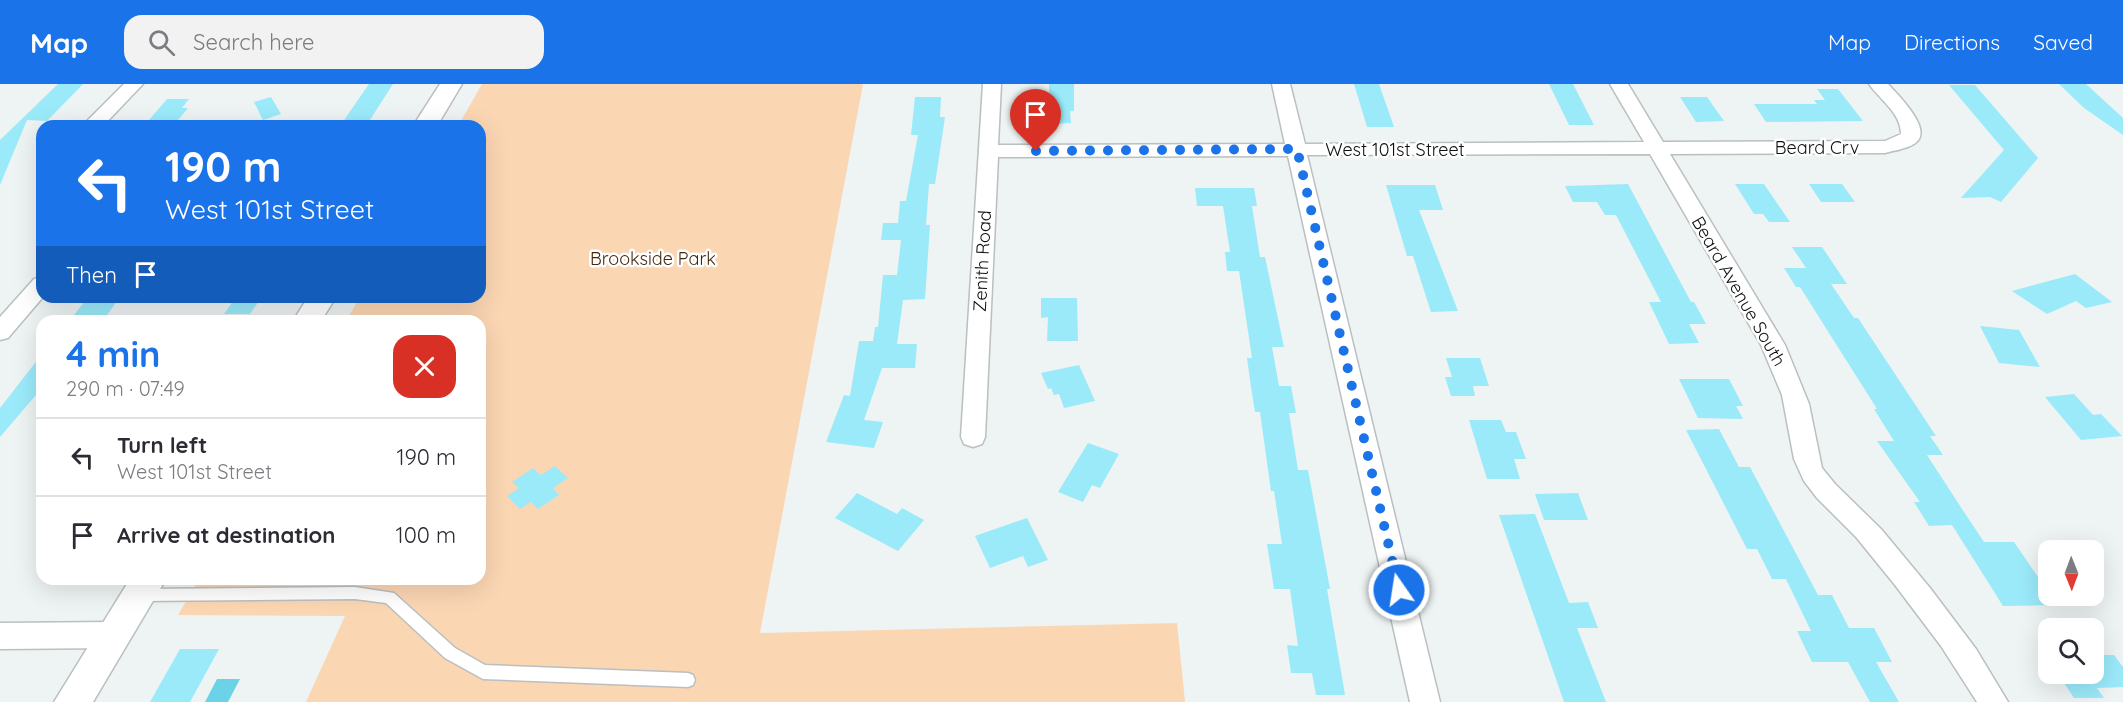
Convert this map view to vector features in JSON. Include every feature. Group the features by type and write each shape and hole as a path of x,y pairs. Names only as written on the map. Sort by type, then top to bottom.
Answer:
{"street":[{"path":"98,120 134,84"},
{"path":"429,120 451,84"},
{"name":"Zenith Road","path":"973,437 992,84"},
{"path":"1281,84 1425,702"},
{"name":"Beard Avenue South","path":"1620,84 1773,345 1788,377 1798,412 1806,461 1815,476 1870,535 1911,585 1947,631 1993,702"},
{"name":"Beard Crv","path":"1657,147 1885,147 1900,143 1911,137 1912,128 1906,117 1878,84"},
{"name":"West 101st Street","path":"988,151 1657,147"},
{"path":"0,332 36,291"},
{"path":"73,702 144,587"},
{"path":"0,636 114,635"}],"lane":[{"path":"144,587 355,592 389,597 450,653 483,672 688,680"}],"green space":[{"name":"Brookside Park","path":"482,84 863,84 760,633 1177,623 1185,702 306,702 345,616 178,615 196,585 486,585 486,315 350,315 356,303 486,303 486,120 461,120"}],"water":[{"path":"217,679 240,679 228,702 205,702"}],"building":[{"path":"58,84 83,84 48,120 27,120 0,185 0,140"},
{"path":"369,84 393,84 370,120 344,120"},
{"path":"1049,84 1074,84 1074,111 1070,111 1071,123 1050,124"},
{"path":"1354,84 1379,84 1394,127 1367,127"},
{"path":"1549,84 1573,84 1594,125 1569,125"},
{"path":"2059,84 2086,84 2123,118 2123,135 2084,108"},
{"path":"1949,85 1975,85 2038,158 2001,202 1990,197 1961,198 2004,150"},
{"path":"1817,89 1838,89 1863,121 1766,122 1754,104 1817,104 1814,100 1825,100"},
{"path":"271,97 281,114 263,120 254,102"},
{"path":"915,97 941,97 940,117 945,117 935,184 929,184 926,225 930,225 925,299 903,300 897,344 917,344 915,368 882,368 864,420 883,422 874,448 826,442 844,395 850,396 859,341 873,341 875,327 878,327 883,275 897,275 901,240 881,240 883,223 898,223 900,201 906,201 918,135 911,135"},
{"path":"1680,97 1707,97 1724,121 1696,122"},
{"path":"167,99 189,99 182,108 188,108 178,120 149,120"},
{"path":"1628,184 1691,302 1694,302 1706,324 1689,324 1699,343 1669,344 1649,302 1661,302 1616,215 1605,215 1597,202 1573,202 1565,186"},
{"path":"1735,184 1764,184 1790,222 1769,222 1763,214 1754,214"},
{"path":"1809,184 1842,184 1855,202 1821,202"},
{"path":"1386,185 1435,185 1443,210 1419,210 1458,311 1431,312 1413,256 1407,256"},
{"path":"1195,188 1254,188 1257,206 1252,206 1260,257 1265,257 1284,347 1272,347 1279,386 1291,386 1296,413 1289,413 1298,470 1308,470 1330,589 1327,589 1345,695 1316,695 1312,673 1291,673 1287,645 1298,646 1290,589 1274,589 1267,544 1282,544 1274,491 1271,491 1260,412 1255,412 1251,387 1247,358 1252,358 1239,271 1227,271 1225,252 1230,252 1223,206 1197,206"},
{"path":"1792,247 1822,247 1847,284 1831,284 1854,318 1858,318 1936,436 1930,436 1943,455 1927,455 1984,542 2014,542 2038,577 2038,605 2003,606 1952,525 1929,526 1914,502 1920,502 1877,441 1894,441 1874,409 1877,409 1800,287 1796,287 1784,268 1806,268"},
{"path":"2075,274 2112,302 2086,308 2076,301 2047,314 2012,291"},
{"path":"1041,298 1077,298 1078,341 1047,341 1048,317 1041,318"},
{"path":"83,303 116,303 107,315 74,315"},
{"path":"232,303 258,303 250,314 224,314"},
{"path":"1980,326 2019,330 2040,367 1999,363"},
{"path":"1446,358 1480,358 1489,386 1473,386 1475,396 1451,396 1445,377 1452,377"},
{"path":"36,362 36,395 0,437 0,408"},
{"path":"1079,365 1095,401 1064,408 1059,394 1054,395 1051,388 1048,389 1041,373"},
{"path":"1679,379 1729,379 1743,406 1736,406 1743,419 1698,418"},
{"path":"2074,394 2093,415 2101,414 2122,436 2081,440 2045,397"},
{"path":"1469,420 1501,420 1506,432 1516,432 1526,459 1514,459 1520,479 1487,479"},
{"path":"1719,429 1739,467 1750,467 1818,595 1832,595 1849,628 1874,628 1892,662 1876,662 1899,702 1870,702 1848,662 1812,662 1797,631 1811,631 1786,579 1772,579 1757,549 1747,549 1686,430"},
{"path":"1088,443 1119,454 1100,488 1092,485 1083,502 1058,492"},
{"path":"555,466 568,478 553,488 559,495 538,509 531,502 520,509 507,496 519,488 512,482 533,468 541,475"},
{"path":"857,493 897,514 902,508 924,520 898,551 835,518"},
{"path":"1578,493 1588,520 1544,520 1535,494"},
{"path":"1535,514 1569,603 1588,602 1598,628 1577,628 1606,702 1564,702 1499,515"},
{"path":"1027,518 1048,560 1028,567 1023,556 990,568 975,536"},
{"path":"180,649 219,649 190,702 150,702"},
{"path":"2104,655 2114,655 2123,667 2123,687 2097,688 2104,698 2074,698 2065,684 2104,684"}],"route":[{"path":"1036,151 1297,149 1399,590"}]}
